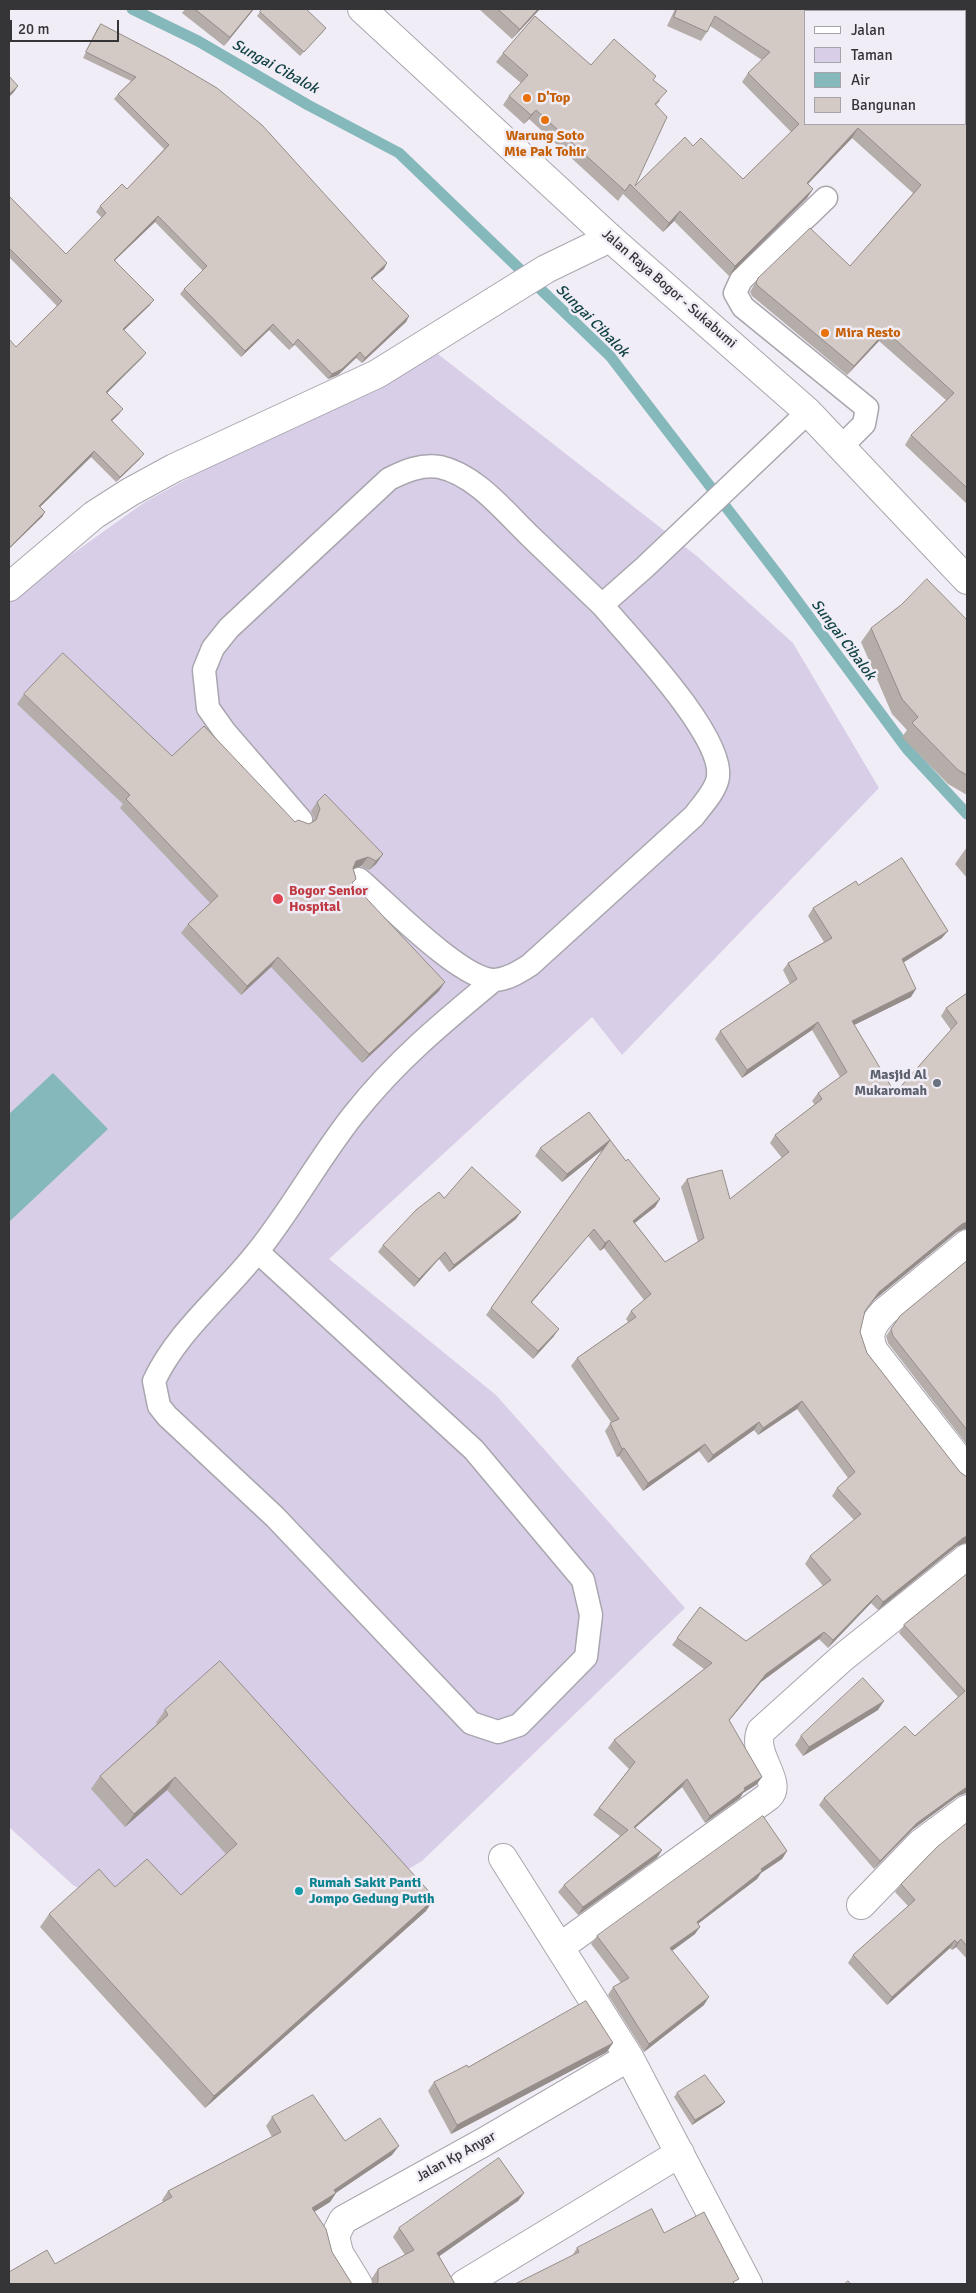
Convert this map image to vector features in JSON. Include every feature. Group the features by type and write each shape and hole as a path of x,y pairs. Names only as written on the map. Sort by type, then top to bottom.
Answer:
{"main road":[{"name":"Jalan Raya Bogor - Sukabumi","path":"362,9 610,238 808,412 967,580"},
{"path":"9,588 94,515 130,492 192,460 377,374 416,352 500,296 546,269 610,238"},
{"path":"967,1244 884,1312 874,1324 870,1332 869,1341 874,1351 967,1470"},
{"path":"560,1947 769,1796 774,1785 758,1749 758,1739 761,1731 841,1658 967,1558"},
{"path":"861,1905 921,1843 967,1809"},
{"path":"503,1858 629,2057 748,2284"},
{"name":"Jalan Kp Anyar","path":"358,2284 340,2254 335,2236 343,2220 484,2142 629,2057"},
{"path":"464,2284 680,2153"}],"lane":[{"path":"826,198 741,280 735,293 743,307 867,408 864,424 841,447"},
{"path":"602,604 645,567 808,412"},
{"path":"301,820 225,732 208,708 204,670 213,648 229,628 389,479 406,470 422,467 439,467 458,474 483,491 602,604 678,696 703,730 714,749 718,778 710,794 694,816 552,946 514,976 494,980 469,973 359,879"},
{"path":"258,1252 474,1450 583,1580 591,1615 586,1657 519,1725 498,1732 471,1723 275,1517 166,1416 159,1406 154,1381 172,1350 258,1252 352,1116 378,1085 403,1057 494,980"}],"green space":[{"path":"429,347 698,557 793,643 879,788 622,1055 592,1017 329,1259 496,1395 685,1608 422,1861 234,1973 73,1885 9,1827 9,599 145,502"}],"water":[{"path":"53,1073 108,1129 9,1222 9,1114"}],"building":[{"path":"195,9 253,9 230,37"},
{"path":"262,9 306,9 326,28 304,52 260,12"},
{"path":"498,9 538,9 520,29"},
{"path":"677,9 819,9 804,10 804,125 966,125 966,10 838,10 967,9 967,488 911,435 954,393 886,331 854,366 756,283 758,278 810,228 850,266 921,185 858,128 807,183 813,189 735,266 680,211 669,223 630,184 625,191 536,110 531,115 509,96 528,75 503,53 535,16 591,65 614,39 656,76 653,80 667,91 655,104 667,117 635,186 685,137 693,146 701,138 743,179 799,124 748,73 770,52 715,16 707,32 674,17"},
{"path":"101,24 168,59 217,88 262,125 387,263 371,278 409,316 365,358 360,352 342,369 332,374 298,339 293,345 273,324 245,351 184,289 207,266 158,216 114,260 154,300 123,329 146,353 106,392 123,409 111,420 144,454 120,477 94,451 39,506 45,512 9,548 9,339 16,347 62,301 9,248 9,196 66,254 106,213 100,206 122,184 127,189 169,145 118,94 136,77 86,52"},
{"path":"9,76 18,86 9,94"},
{"path":"927,579 967,620 967,775 958,770 912,723 918,717 902,699 871,628 901,605"},
{"name":"Bogor Senior Hospital","path":"63,653 172,756 204,726 295,822 298,820 309,824 316,820 320,809 317,802 325,794 383,854 376,861 368,857 356,861 353,868 356,879 352,883 445,982 369,1054 278,957 247,986 188,924 218,896 126,799 130,795 24,694"},
{"path":"902,858 948,931 902,959 916,989 852,1021 895,1093 957,1023 946,1008 967,993 967,1222 962,1224 879,1292 865,1311 860,1332 867,1353 960,1472 967,1477 967,1536 883,1602 877,1595 833,1640 824,1632 766,1674 729,1720 762,1777 744,1788 745,1790 710,1816 687,1779 634,1827 662,1850 583,1907 564,1885 628,1830 599,1808 635,1762 614,1740 712,1663 677,1638 700,1607 746,1641 831,1580 810,1556 861,1514 837,1488 855,1472 802,1401 763,1428 759,1422 713,1455 705,1444 648,1483 624,1448 622,1449 610,1423 619,1419 577,1358 636,1317 631,1311 651,1294 609,1240 605,1243 594,1229 531,1302 559,1329 538,1351 491,1308 610,1140 567,1174 540,1148 589,1112 626,1161 628,1159 660,1199 633,1221 665,1262 704,1238 687,1179 722,1170 730,1199 789,1152 775,1135 822,1099 818,1093 847,1072 818,1022 747,1070 720,1031 797,979 788,963 832,938 813,908 856,881 858,885"},
{"path":"472,1167 521,1212 454,1265 445,1252 419,1279 383,1245 416,1210 439,1192 444,1198"},
{"path":"967,1261 967,1430 893,1336 891,1329 900,1316"},
{"path":"967,1574 967,1787 917,1823 880,1861 824,1798 905,1726 915,1736 965,1691 904,1625"},
{"name":"Rumah Sakit Panti Jompo Gedung Putih","path":"220,1661 435,1898 214,2096 49,1914 99,1869 115,1887 147,1859 181,1895 237,1844 175,1777 134,1814 100,1776 168,1715 165,1710"},
{"path":"863,1678 884,1701 809,1747 801,1736"},
{"path":"763,1816 787,1851 761,1869 762,1871 697,1922 700,1927 670,1948 709,1997 649,2044 613,1987 629,1978 597,1936"},
{"path":"967,1823 967,1946 961,1939 957,1943 955,1940 892,1997 853,1955 915,1900 901,1884 937,1847"},
{"path":"586,2001 613,2043 457,2125 434,2082 467,2065 468,2067"},
{"path":"705,2075 725,2102 695,2120 677,2093"},
{"path":"313,2095 345,2141 380,2118 399,2146 334,2190 336,2193 312,2208 326,2229 332,2252 352,2284 9,2284 9,2272 47,2250 55,2264 172,2197 168,2191 281,2132 272,2117"},
{"path":"499,2158 524,2193 437,2253 455,2284 376,2284 378,2282 378,2269 414,2250 399,2228"},
{"path":"652,2209 664,2233 704,2212 739,2279 733,2282 735,2284 515,2284 579,2252 577,2248"}],"waterway":[{"name":"Sungai Cibalok","path":"132,9 198,41 308,105 399,153 610,356 779,576 907,749 967,814"}],"place":[{"name":"D'Top","path":"527,98"},
{"name":"Warung Soto Mie Pak Tohir","path":"545,120"},
{"name":"Mira Resto","path":"825,333"},
{"name":"Bogor Senior Hospital","path":"278,899"},
{"name":"Masjid Al Mukaromah","path":"937,1083"},
{"name":"Rumah Sakit Panti Jompo Gedung Putih","path":"299,1891"}]}
